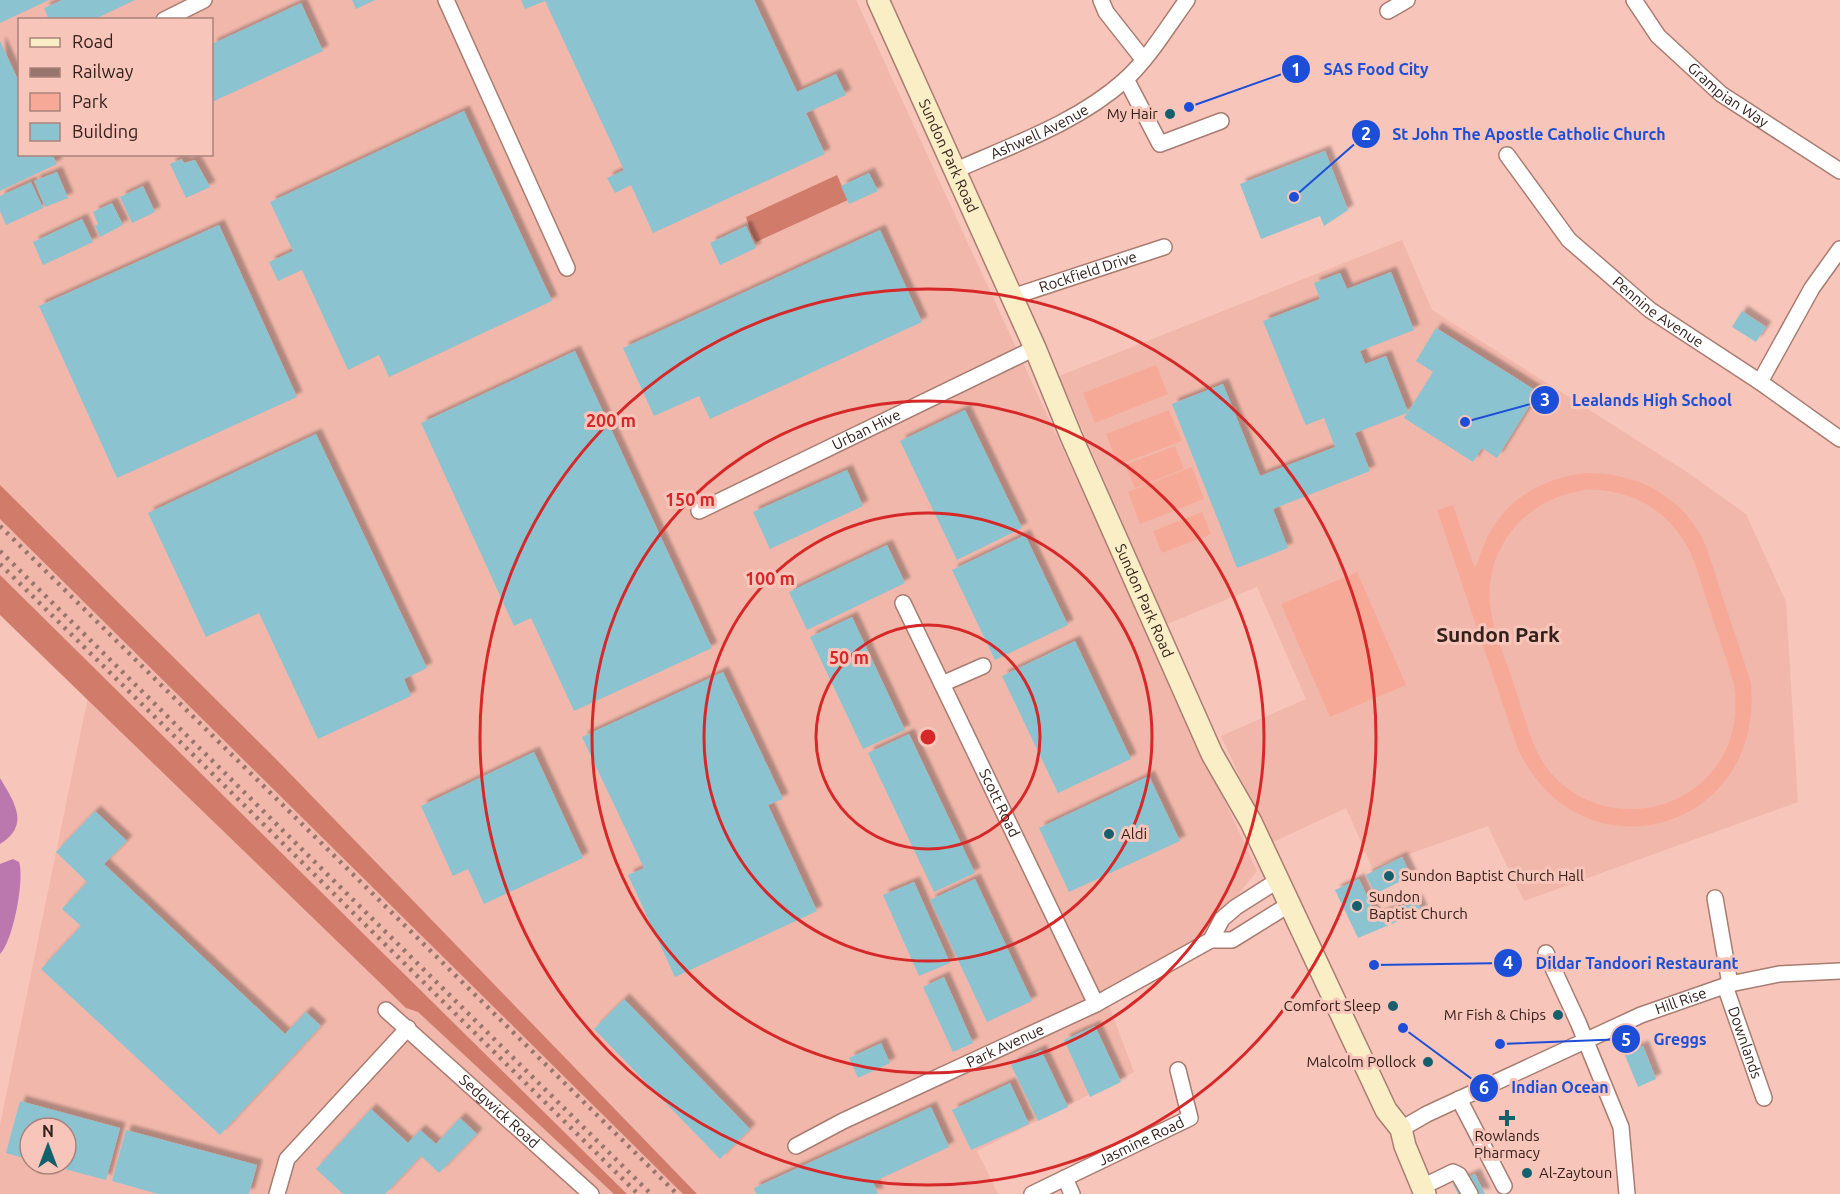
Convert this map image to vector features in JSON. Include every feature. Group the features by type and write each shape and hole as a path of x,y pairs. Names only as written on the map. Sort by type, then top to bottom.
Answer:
{"street":[{"path":"168,18 204,0"},
{"path":"446,0 567,268"},
{"name":"Sundon Park Road","path":"878,0 1035,348 1071,436 1212,754 1251,822 1386,1110 1401,1129 1405,1146 1424,1191"},
{"path":"1101,0 1106,12 1143,59"},
{"name":"Ashwell Avenue","path":"954,171 1052,127 1091,106 1126,79 1187,0"},
{"path":"1388,11 1407,0"},
{"name":"Grampian Way","path":"1634,0 1658,36 1721,94 1840,171"},
{"path":"1126,79 1160,144 1221,121"},
{"name":"Pennine Avenue","path":"1507,155 1569,240 1650,310 1760,382 1840,439"},
{"name":"Rockfield Drive","path":"1012,297 1164,247"},
{"path":"1760,382 1812,288 1840,249"},
{"name":"Urban Hive","path":"699,511 1035,348"},
{"name":"Scott Road","path":"903,603 1096,1004"},
{"path":"942,684 983,666"},
{"name":"Park Avenue","path":"1211,940 1222,919 1236,907 1277,881"},
{"name":"Downlands","path":"1715,898 1727,985 1764,1098"},
{"name":"Park Avenue","path":"796,1146 843,1121 1096,1004 1211,940 1232,940 1290,904"},
{"path":"1546,953 1621,1127 1628,1194"},
{"name":"Hill Rise","path":"1401,1129 1459,1099 1641,1015 1727,985 1779,974 1840,971"},
{"name":"Sedgwick Road","path":"386,1010 591,1194"},
{"path":"277,1194 287,1159 408,1028"},
{"name":"Jasmine Road","path":"1065,1178 1190,1118 1178,1070"},
{"path":"1459,1099 1504,1186"},
{"path":"1424,1191 1454,1172 1459,1175 1470,1194"},
{"path":"1032,1194 1065,1178 1072,1194"}],"shaded area":[{"path":"0,0 856,0 1257,871 1206,934 1105,995 1134,1072 977,1151 998,1194 0,1194 0,1125 88,697 0,609"},
{"path":"837,175 848,200 756,242 746,217"},
{"path":"1402,240 1432,310 1684,470 1746,514 1786,602 1798,802 1524,901 1488,826 1372,867 1346,808 1271,843 1221,736 1306,699 1257,587 1167,624 1059,376"},
{"path":"0,485 274,757 697,1194 683,1194 0,519"},
{"path":"0,575 627,1194 614,1194 418,1012 406,1008 0,615"},
{"path":"0,778 14,804 17,821 15,829 0,844"},
{"path":"13,859 19,862 20,870 17,910 9,937 0,954 0,864"}],"green space":[{"path":"1156,365 1168,394 1095,423 1083,393"},
{"path":"1169,410 1182,441 1118,465 1106,434"},
{"path":"1175,446 1184,469 1135,488 1125,465"},
{"path":"1192,467 1204,499 1140,524 1128,492"},
{"path":"1607,474 1643,484 1660,492 1687,516 1707,549 1751,684 1747,735 1729,776 1699,805 1663,822 1622,826 1582,816 1546,791 1518,749 1437,510 1453,505 1475,569 1495,524 1516,501 1542,485 1572,475","holes":["1585,490 1601,490 1631,497 1657,511 1668,521 1687,546 1697,568 1734,685 1733,728 1724,754 1707,777 1696,787 1677,799 1656,806 1634,809 1591,802 1572,792 1555,777 1541,759 1532,741 1491,612 1490,589 1493,568 1501,548 1512,531 1526,516 1563,495"]},
{"path":"1202,512 1211,534 1162,553 1153,531"},
{"path":"1357,572 1406,685 1330,717 1281,604"}],"building":[{"path":"0,0 49,0 0,23"},
{"path":"62,0 135,0 97,18 48,18 44,8"},
{"path":"352,0 375,0 356,9"},
{"path":"521,0 754,0 797,92 836,74 846,95 806,113 825,154 653,233 631,185 615,193 607,178 624,170 545,1 525,9"},
{"path":"301,3 323,51 213,102 213,44"},
{"path":"0,41 18,80 18,156 53,156 57,164 0,191"},
{"path":"464,111 552,301 389,377 379,355 348,370 302,270 278,281 269,262 293,251 270,202"},
{"path":"1325,151 1348,210 1324,226 1320,216 1261,239 1240,184"},
{"path":"182,159 184,163 195,160 210,187 186,198 170,164"},
{"path":"57,172 68,198 45,207 34,181"},
{"path":"869,173 878,191 849,204 841,186"},
{"path":"31,182 43,208 6,225 0,211 0,196"},
{"path":"143,186 155,212 132,223 120,197"},
{"path":"112,203 123,225 100,237 95,226 98,224 93,212"},
{"path":"82,219 93,242 43,265 33,242"},
{"path":"219,225 297,397 117,478 39,306"},
{"path":"746,226 756,248 720,265 710,243"},
{"path":"880,230 922,322 710,419 699,396 654,416 623,348"},
{"path":"1391,272 1414,330 1360,351 1365,364 1386,356 1408,412 1433,372 1416,361 1436,328 1538,392 1497,458 1482,448 1473,462 1404,418 1407,413 1355,433 1370,471 1273,509 1288,548 1237,568 1172,404 1223,384 1260,476 1335,447 1324,418 1306,425 1263,321 1320,299 1314,283 1340,273 1347,289"},
{"path":"1742,311 1766,327 1756,342 1732,327"},
{"path":"575,351 712,648 574,711 531,618 514,626 421,423"},
{"path":"965,410 1022,528 957,560 900,441"},
{"path":"316,434 427,668 404,679 411,696 318,739 259,613 206,637 148,513"},
{"path":"847,470 863,506 770,549 753,512"},
{"path":"1025,535 1068,625 995,660 952,570"},
{"path":"887,545 905,583 807,630 789,592"},
{"path":"852,617 905,730 863,749 810,637"},
{"path":"1075,641 1131,759 1058,793 1002,676"},
{"path":"723,672 783,799 768,805 817,911 675,977 628,875 644,868 582,737"},
{"path":"909,734 975,873 934,892 868,753"},
{"path":"534,752 583,858 484,904 468,869 453,876 421,806"},
{"name":"Aldi","path":"1149,776 1180,841 1069,892 1039,828"},
{"path":"95,811 127,841 104,864 285,1034 306,1012 321,1026 220,1135 41,969 81,926 62,909 87,882 56,852"},
{"name":"Sundon Baptist Church Hall","path":"1402,857 1411,876 1375,894 1366,875"},
{"path":"975,879 1032,1001 987,1022 930,900"},
{"name":"Sundon Baptist Church","path":"1359,879 1376,916 1417,900 1422,911 1358,938 1335,890"},
{"path":"914,882 950,963 919,976 883,895"},
{"path":"944,977 973,1043 953,1052 923,987"},
{"path":"624,999 750,1129 720,1159 594,1029"},
{"path":"1095,1026 1121,1082 1090,1097 1064,1040"},
{"path":"881,1043 890,1063 858,1078 849,1058"},
{"path":"1643,1046 1656,1079 1638,1087 1624,1053"},
{"path":"1041,1050 1068,1107 1038,1121 1011,1065"},
{"path":"1010,1083 1029,1124 971,1150 952,1110"},
{"path":"20,1101 76,1116 18,1116 18,1156 6,1153"},
{"path":"931,1107 949,1147 873,1182 878,1194 756,1194 754,1188"},
{"path":"371,1109 408,1143 420,1130 436,1144 460,1118 477,1134 439,1173 421,1156 385,1194 343,1194 316,1169"},
{"path":"78,1117 120,1128 106,1180 78,1173"},
{"path":"126,1130 257,1165 249,1194 158,1194 112,1181"},
{"path":"1475,1174 1485,1194 1458,1194 1453,1184"}],"railway":[{"path":"0,526 677,1194"},
{"path":"0,551 651,1194"},
{"path":"0,564 638,1194"}],"place":[{"name":"SAS Food City","path":"1189,107"},
{"name":"My Hair","path":"1170,114"},
{"name":"St John The Apostle Catholic Church","path":"1294,197"},
{"name":"Lealands High School","path":"1465,422"},
{"name":"Aldi","path":"1109,834"},
{"name":"Sundon Baptist Church Hall","path":"1389,876"},
{"name":"Sundon Baptist Church","path":"1357,906"},
{"name":"Dildar Tandoori Restaurant","path":"1374,965"},
{"name":"Comfort Sleep","path":"1393,1006"},
{"name":"Mr Fish & Chips","path":"1558,1015"},
{"name":"Indian Ocean","path":"1403,1028"},
{"name":"Greggs","path":"1500,1044"},
{"name":"Malcolm Pollock","path":"1428,1062"},
{"name":"Rowlands Pharmacy","path":"1507,1118"},
{"name":"Al-Zaytoun","path":"1527,1173"}],"district":[{"name":"Sundon Park","path":"1498,635"}]}
